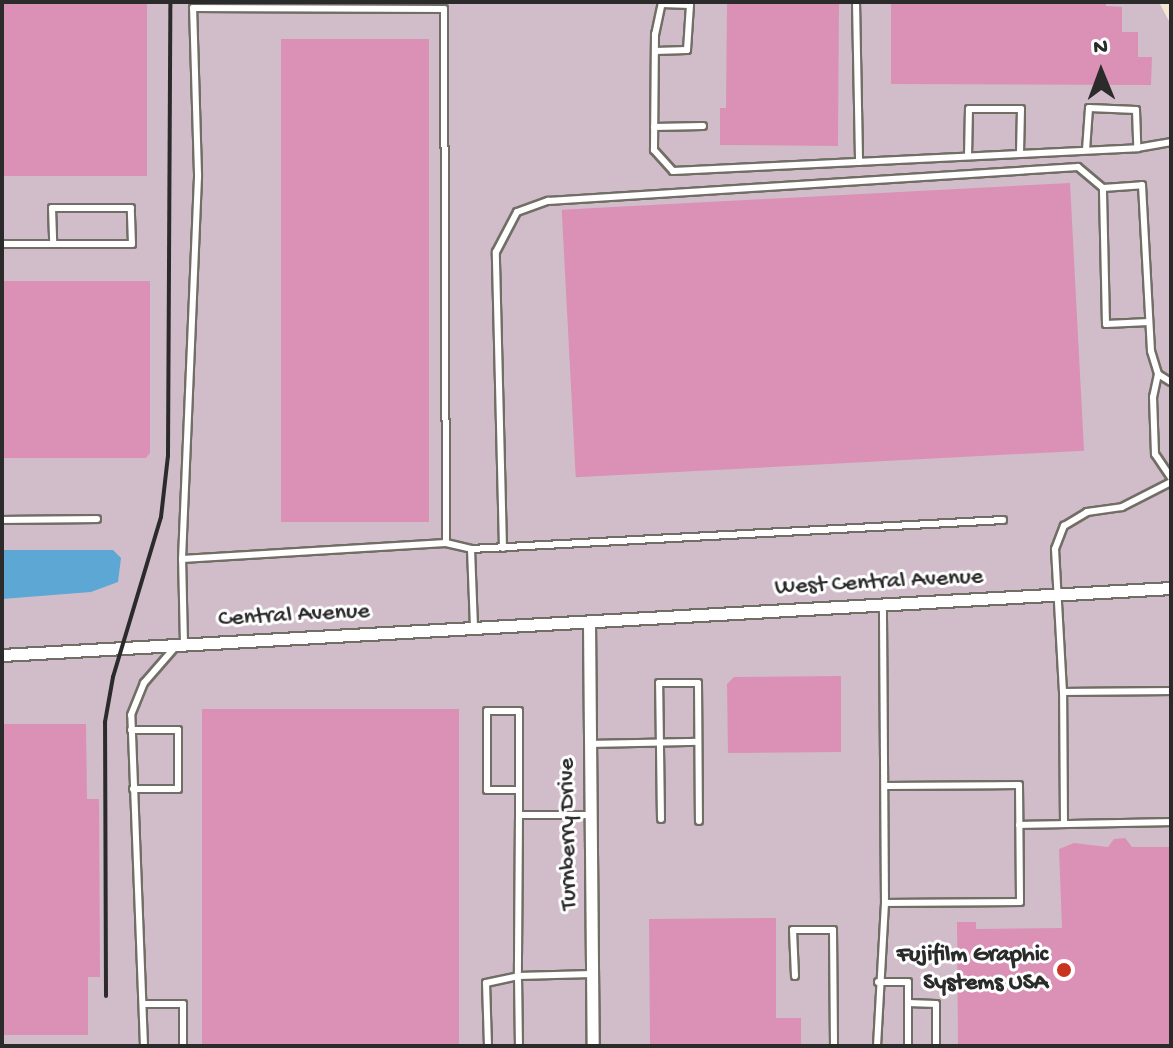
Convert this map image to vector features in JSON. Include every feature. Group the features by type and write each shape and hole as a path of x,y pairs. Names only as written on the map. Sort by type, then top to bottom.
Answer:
{"street":[{"name":"West Central Avenue","path":"589,622 1171,588"},
{"name":"Central Avenue","path":"2,655 589,622"},
{"name":"Turnberry Drive","path":"589,622 593,1046"}],"lane":[{"path":"856,2 859,162"},
{"path":"655,51 687,50 690,5 662,3 655,51 654,150 673,171 1137,148 1171,142"},
{"path":"144,1046 131,730 136,697 181,645 198,174 193,5 444,9 446,543"},
{"path":"1086,150 1089,108 1136,110 1137,148"},
{"path":"968,156 969,109 1021,109 1020,154"},
{"path":"654,127 703,126"},
{"path":"503,548 496,252 517,212 548,201 1078,167 1103,188 1142,185 1149,322 1158,374 1153,397 1155,454 1171,480 1122,507 1087,512 1064,526 1055,549 1063,692 1064,823"},
{"path":"1103,188 1106,324 1149,322"},
{"path":"2,244 53,244 132,244 131,208 52,208 53,244"},
{"path":"1158,374 1171,382"},
{"path":"2,520 97,519"},
{"path":"182,559 446,543 471,549 503,548 1003,520"},
{"path":"471,549 474,628"},
{"path":"877,1046 878,982 885,903 883,605"},
{"path":"661,819 659,683 698,683 699,821"},
{"path":"1063,692 1171,691"},
{"path":"519,790 487,790 487,711 519,711 519,790 519,815 518,976 519,1046"},
{"path":"131,730 178,730 178,789 133,789"},
{"path":"590,744 698,742"},
{"path":"885,786 1019,785 1020,902 885,903"},
{"path":"519,815 591,815"},
{"path":"1019,825 1171,822"},
{"path":"795,976 793,930 833,930 834,1046"},
{"path":"488,1046 486,983 518,976 592,974"},
{"path":"878,982 908,982 908,1046"},
{"path":"908,1003 936,1004 936,1046"},
{"path":"144,1004 183,1004 183,1046"}],"shaded area":[{"path":"2,2 1159,2 1171,25 1171,1046 2,1046"}],"water":[{"path":"2,550 113,550 121,558 118,582 91,592 2,599"}],"building":[{"path":"2,2 147,2 147,176 2,176"},
{"path":"727,2 839,2 838,146 720,145 720,108 726,108"},
{"path":"891,2 1106,2 1106,6 1122,7 1122,32 1138,32 1138,57 1152,57 1151,85 891,84"},
{"path":"281,39 429,39 429,522 281,522"},
{"path":"1070,183 1084,451 576,477 562,210"},
{"path":"2,281 150,281 150,453 146,458 2,458"},
{"path":"841,676 841,752 728,753 727,684 734,677"},
{"path":"202,709 459,709 459,1046 202,1046"},
{"path":"2,724 86,724 87,799 99,799 100,977 88,977 88,1035 2,1035"},
{"name":"Fujifilm Graphic Systems USA","path":"1125,838 1132,847 1171,847 1171,1046 958,1046 957,922 976,922 976,929 1062,928 1059,849 1074,843 1108,847 1114,839"},
{"path":"776,918 776,1018 801,1018 801,1046 650,1046 649,919"}],"railway":[{"path":"106,996 105,722 113,677 161,517 168,456 170,2"}],"place":[{"name":"Fujifilm Graphic Systems USA","path":"1064,970"}]}
